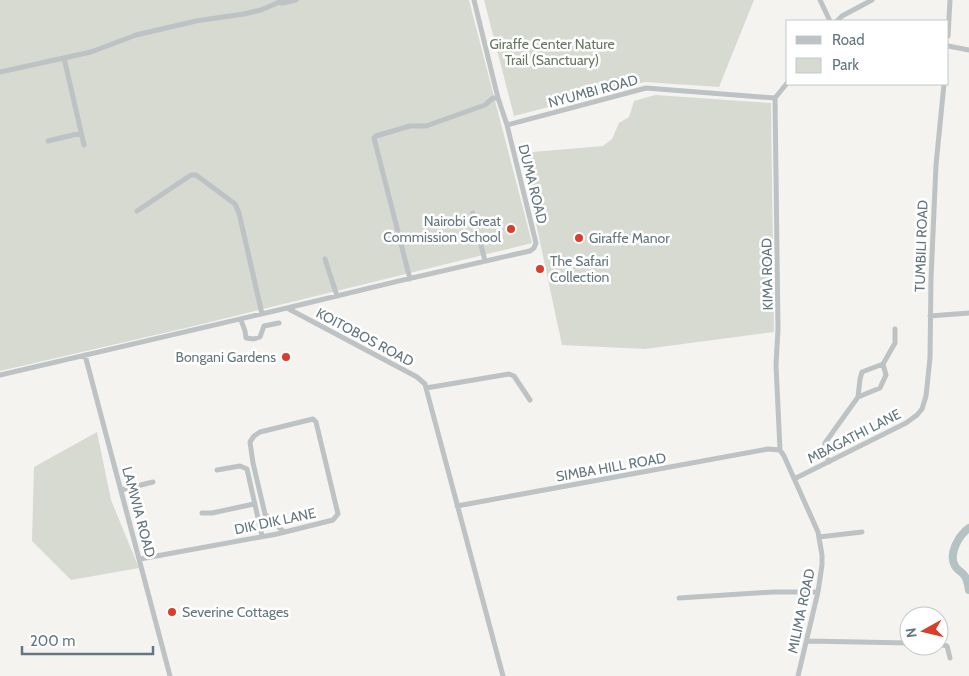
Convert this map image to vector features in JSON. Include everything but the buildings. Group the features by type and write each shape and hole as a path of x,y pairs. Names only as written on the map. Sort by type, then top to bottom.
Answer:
{"street":[{"path":"271,6 284,0"},
{"path":"0,72 91,52 136,35 196,21 244,14 296,0"},
{"name":"DUMA ROAD","path":"474,0 536,243 530,251 485,261"},
{"path":"820,0 830,20"},
{"path":"838,20 872,0"},
{"path":"949,20 950,0"},
{"path":"949,46 969,50"},
{"path":"64,58 84,145"},
{"path":"775,98 786,84"},
{"name":"TUMBILI ROAD","path":"922,410 926,396 930,358 936,165 944,85"},
{"name":"NYUMBI ROAD","path":"507,125 646,88 775,98"},
{"path":"410,279 374,138 410,126 426,126 484,105 493,98 498,98"},
{"name":"KIMA ROAD","path":"775,98 778,329 776,365 780,450"},
{"path":"48,141 81,132"},
{"path":"137,211 191,175 199,176 234,204 239,213 262,314"},
{"path":"0,375 241,320 485,261 473,213"},
{"path":"325,259 337,296"},
{"name":"KOITOBOS ROAD","path":"287,308 417,377 425,384 426,388"},
{"path":"930,316 969,313"},
{"path":"241,320 246,338 254,339 260,337 264,326 279,323"},
{"path":"829,462 824,452 825,442 858,397 862,372 883,364 895,343 895,329"},
{"name":"LAMWIA ROAD","path":"85,355 170,676"},
{"path":"858,397 880,388 886,375 883,364"},
{"path":"503,676 426,388 509,374 514,376 530,400"},
{"name":"MBAGATHI LANE","path":"794,479 906,422 922,410"},
{"name":"DIK DIK LANE","path":"140,559 262,536 333,520 338,514 316,422 313,419 260,432 250,442 265,514 284,531"},
{"name":"SIMBA HILL ROAD","path":"457,506 768,449 780,450"},
{"name":"MILIMA ROAD","path":"780,450 819,537 822,565 818,592 798,676"},
{"path":"217,470 240,466 247,469 262,536"},
{"path":"121,490 153,482"},
{"path":"202,513 254,504"},
{"path":"819,537 862,532"},
{"path":"679,598 773,592 818,592"},
{"path":"807,641 899,643"},
{"path":"949,654 950,658"}],"green space":[{"path":"0,0 469,0 532,243 194,326 0,371"},
{"name":"Giraffe Center Nature Trail (Sanctuary)","path":"484,0 754,0 719,87 645,82 514,116"},
{"path":"655,95 771,103 774,332 645,349 562,345 521,153 603,146 612,139 619,123 629,117 634,101"},
{"path":"97,432 111,500 139,568 71,580 32,541 34,467"}],"waterway":[{"path":"969,528 958,540 953,556 955,566 966,578 969,590"}],"place":[{"name":"Nairobi Great Commission School","path":"511,229"},
{"name":"Giraffe Manor","path":"579,238"},
{"name":"The Safari Collection","path":"540,269"},
{"name":"Bongani Gardens","path":"286,357"},
{"name":"Severine Cottages","path":"172,612"}]}
